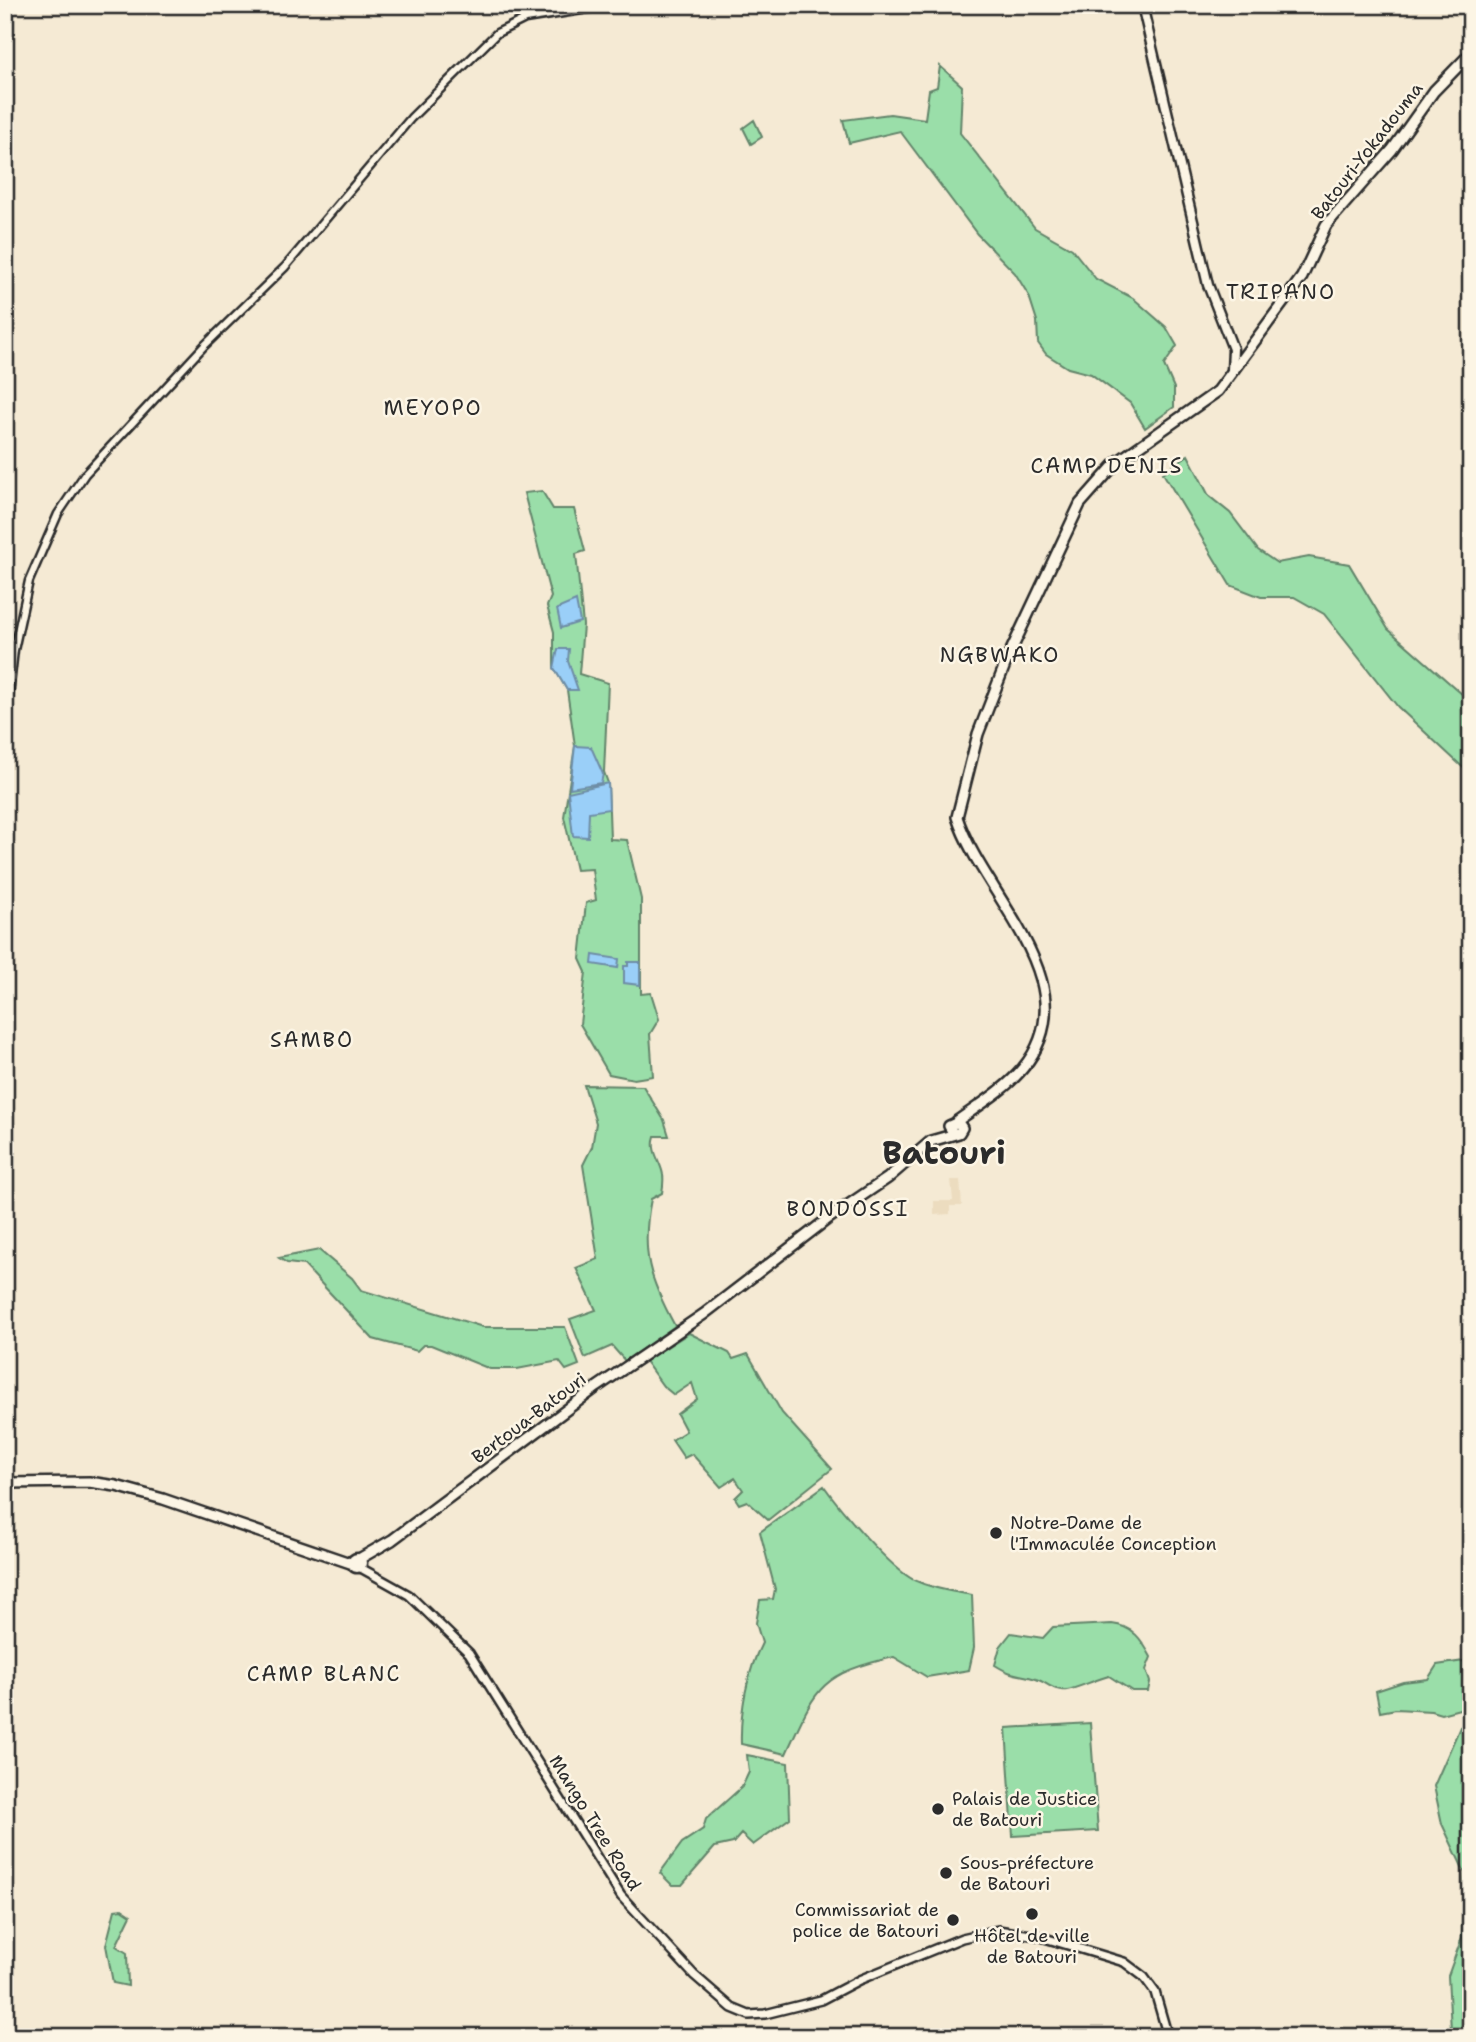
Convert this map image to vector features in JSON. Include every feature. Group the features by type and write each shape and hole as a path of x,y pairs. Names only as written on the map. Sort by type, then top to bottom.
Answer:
{"highway":[{"name":"Batouri-Yokadouma","path":"704,1314 955,1128 1025,1066 1039,1040 1046,1012 1041,975 957,817 978,734 1030,608 1080,504 1117,462 1218,391 1302,277 1326,225 1392,150 1434,91 1471,53"},
{"name":"Bertoua-Batouri","path":"358,1562 597,1387 704,1314"},
{"path":"5,1483 89,1482 116,1486 163,1499 338,1558 358,1562"}],"main road":[{"path":"1142,5 1208,285 1233,349 1232,370"},
{"path":"1233,349 1246,354"},
{"name":"Mango Tree Road","path":"358,1562 416,1600 469,1653 621,1896 694,1975 732,2008 748,2015 765,2014 821,2000 859,1980 986,1931 1038,1936 1125,1962 1144,1977 1155,1992 1168,2037"}],"street":[{"path":"5,730 14,650 29,581 58,514 85,474 204,346 285,267 411,118 498,33 533,17 614,5"}],"shaded area":[{"path":"951,1180 960,1180 962,1206 950,1206 950,1214 934,1215 934,1201 953,1201"}],"green space":[{"path":"940,66 962,86 960,133 1035,228 1072,249 1096,279 1133,298 1166,327 1177,346 1164,365 1174,388 1174,407 1145,428 1130,403 1091,374 1068,368 1046,354 1038,343 1037,321 1029,296 1015,273 977,234 900,131 849,143 843,120 890,114 925,119 929,90 937,87"},
{"path":"754,120 762,137 751,144 743,128"},
{"path":"1188,455 1209,496 1230,513 1258,550 1277,563 1309,557 1349,564 1388,629 1471,702 1471,775 1398,707 1324,614 1294,597 1261,597 1230,585 1163,473"},
{"path":"542,491 553,509 574,509 585,551 576,554 583,625 579,674 608,683 604,772 608,783 610,839 627,840 641,899 641,994 651,993 659,1019 650,1034 653,1076 634,1079 609,1074 580,1024 586,972 580,959 586,903 596,900 592,869 576,870 564,817 575,746 567,690 554,668 554,632 547,606 551,597 524,493"},
{"path":"584,1085 643,1086 664,1120 669,1136 655,1136 654,1147 662,1170 663,1184 662,1193 651,1199 647,1251 659,1294 675,1326 625,1361 612,1346 585,1358 570,1319 596,1310 576,1268 598,1259 583,1165 592,1147 596,1123"},
{"path":"319,1250 352,1278 361,1290 483,1327 565,1327 579,1365 566,1370 559,1361 517,1369 490,1369 431,1345 423,1345 417,1351 373,1339 304,1265 287,1263 279,1258"},
{"path":"689,1333 729,1353 733,1359 748,1354 782,1413 832,1469 768,1520 747,1501 739,1504 735,1498 743,1490 735,1478 721,1487 692,1454 684,1458 672,1440 686,1431 677,1414 697,1399 692,1383 674,1395 663,1386 645,1361"},
{"path":"824,1486 866,1537 904,1573 928,1586 972,1595 974,1648 969,1670 927,1677 894,1657 869,1663 850,1670 823,1687 805,1713 786,1754 741,1744 746,1692 762,1643 756,1623 760,1600 773,1599 775,1589 760,1532"},
{"path":"1112,1624 1126,1628 1136,1635 1151,1657 1146,1670 1150,1682 1148,1691 1132,1691 1109,1676 1071,1689 1058,1690 1040,1680 1012,1673 995,1665 1000,1647 1011,1633 1043,1638 1053,1627"},
{"path":"1464,1661 1467,1676 1471,1674 1471,1706 1441,1714 1396,1709 1380,1712 1376,1691 1403,1682 1428,1679 1437,1665"},
{"path":"1471,1720 1471,2037 1394,2037 1390,2032 1451,2030 1448,1976 1462,1937 1465,1873 1442,1824 1434,1786 1460,1727"},
{"path":"1090,1723 1098,1831 1013,1836 1006,1728"},
{"path":"747,1755 788,1763 790,1818 753,1845 741,1834 733,1843 715,1847 682,1885 672,1885 660,1873 682,1843 703,1829 706,1819 742,1787 749,1772"},
{"path":"122,1909 131,1915 116,1946 127,1953 128,1986 113,1983 106,1945 115,1910"}],"water":[{"path":"576,601 580,622 561,628 557,609"},
{"path":"558,649 569,649 568,661 578,690 567,690 554,668"},
{"path":"575,746 591,747 603,774 601,783 570,788"},
{"path":"608,783 609,809 589,812 588,837 573,836 568,792"},
{"path":"593,955 619,959 618,968 592,964"},
{"path":"628,962 640,962 640,985 624,983 624,966 628,966"}],"place":[{"name":"Notre-Dame de l'Immaculée Conception","path":"996,1533"},
{"name":"Palais de Justice de Batouri","path":"938,1809"},
{"name":"Sous-préfecture de Batouri","path":"946,1873"},
{"name":"Hôtel de ville de Batouri","path":"1032,1914"},
{"name":"Commissariat de police de Batouri","path":"953,1920"}],"district":[{"name":"TRIPANO","path":"1281,292"},
{"name":"MEYOPO","path":"433,408"},
{"name":"CAMP DENIS","path":"1107,466"},
{"name":"NGBWAKO","path":"1000,655"},
{"name":"SAMBO","path":"312,1040"},
{"name":"Batouri","path":"944,1153"},
{"name":"BONDOSSI","path":"848,1209"},
{"name":"CAMP BLANC","path":"324,1674"}]}
